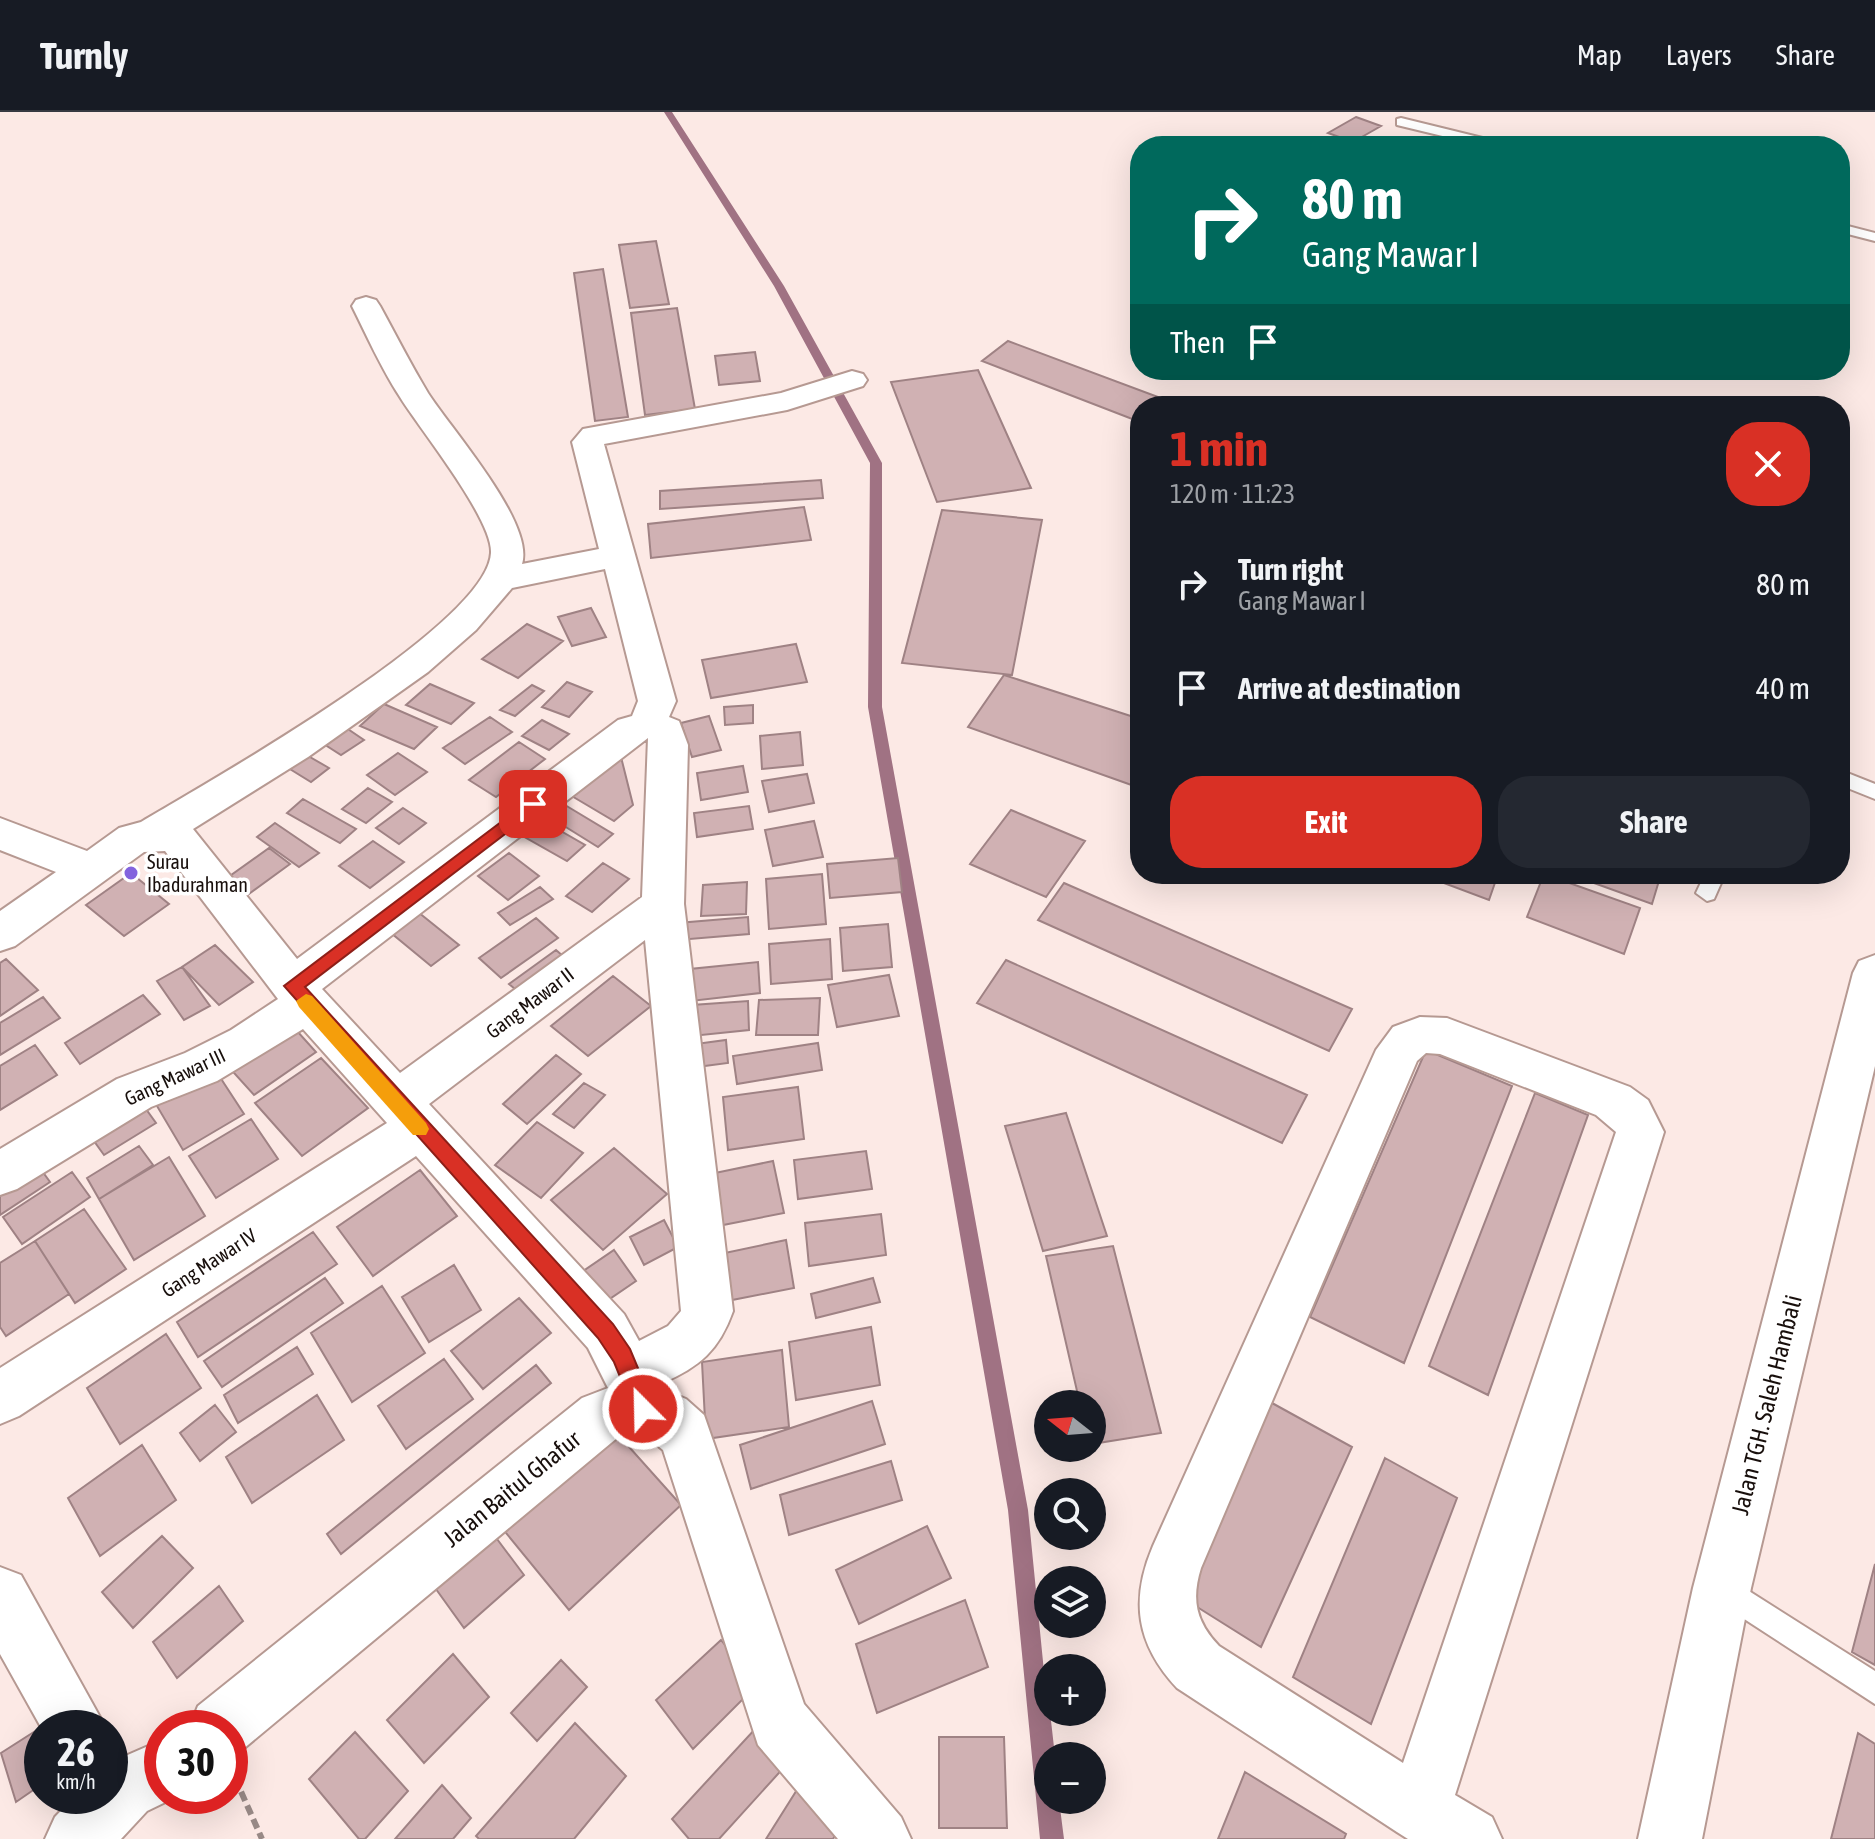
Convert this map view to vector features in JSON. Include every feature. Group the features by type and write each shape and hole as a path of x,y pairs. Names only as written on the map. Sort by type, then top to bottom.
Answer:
{"main road":[{"path":"0,934 121,850 401,675 459,627 500,579 509,555 503,535 464,468 413,394 366,306"},
{"path":"652,724 657,701 588,442 594,436 787,401 852,380"},
{"path":"500,579 617,556"},
{"name":"Jalan Baitul Ghafur","path":"242,1710 601,1417 622,1410 635,1390 689,1343 703,1325 707,1311 663,904 669,745 667,732 652,724"},
{"name":"Gang Mawar III","path":"0,1174 134,1093 201,1067 247,1043 300,994 632,729 652,724"},
{"path":"0,833 121,850 170,835 182,843 300,994 606,1331 635,1390 685,1434 780,1723 879,1839"},
{"name":"Gang Mawar II","path":"408,1115 663,904"},
{"name":"Jalan TGH. Saleh Hambali","path":"1670,1839 1722,1588 1875,973"},
{"path":"1419,1810 1640,1137 1631,1114 1618,1104 1434,1034 1415,1037 1399,1050 1173,1566 1166,1605 1173,1633 1187,1658 1198,1667 1419,1810 1470,1839"},
{"name":"Gang Mawar IV","path":"0,1398 408,1115"},
{"path":"0,1596 65,1710"},
{"path":"77,1839 132,1781"}],"lane":[{"path":"1401,122 1458,136"},
{"path":"1850,231 1875,237"},
{"path":"1850,781 1875,792"},
{"path":"1722,1588 1875,1689"}],"path":[{"path":"248,1808 262,1839"}],"building":[{"path":"1356,117 1381,126 1364,136 1328,133"},
{"path":"656,241 669,304 630,308 619,245"},
{"path":"603,269 628,417 595,421 574,273"},
{"path":"677,308 695,409 645,415 631,313"},
{"path":"1008,341 1155,396 1130,396 1130,418 982,361"},
{"path":"755,352 760,381 719,385 715,356"},
{"path":"978,370 1031,488 937,502 891,382"},
{"path":"821,480 823,498 660,509 660,491"},
{"path":"804,507 811,540 651,558 648,524"},
{"path":"942,510 1042,520 1012,675 902,663"},
{"path":"591,608 606,637 572,646 558,617"},
{"path":"527,624 563,641 518,678 482,659"},
{"path":"796,644 807,682 711,698 702,660"},
{"path":"1004,675 1130,716 1130,784 968,727"},
{"path":"567,682 592,692 569,717 542,707"},
{"path":"430,684 474,703 451,724 406,705"},
{"path":"532,685 544,691 515,716 500,710"},
{"path":"384,704 437,727 414,749 360,726"},
{"path":"753,705 753,723 725,725 724,707"},
{"path":"709,716 721,750 692,757 681,723"},
{"path":"490,717 512,732 465,764 443,748"},
{"path":"542,720 569,734 549,750 522,736"},
{"path":"339,723 364,740 341,755 316,739"},
{"path":"800,732 803,765 762,769 760,736"},
{"path":"519,742 545,759 496,797 469,780"},
{"path":"303,753 329,768 311,782 285,766"},
{"path":"398,753 427,772 395,795 367,775"},
{"path":"620,753 633,805 614,821 565,792"},
{"path":"743,766 748,792 701,800 697,773"},
{"path":"807,774 814,803 769,812 762,781"},
{"path":"368,788 392,802 366,823 342,809"},
{"path":"303,799 356,829 340,843 287,813"},
{"path":"555,799 613,834 598,847 540,811"},
{"path":"749,806 753,829 697,837 694,813"},
{"path":"403,808 426,823 399,844 376,828"},
{"path":"1011,810 1085,841 1046,897 970,864"},
{"path":"533,815 585,845 567,861 514,831"},
{"path":"814,821 823,857 773,866 765,830"},
{"path":"275,823 319,853 299,867 257,837"},
{"path":"373,841 404,862 370,888 339,866"},
{"path":"269,848 290,864 242,899 220,883"},
{"path":"509,853 539,876 508,900 478,876"},
{"path":"898,858 902,892 830,898 827,864"},
{"path":"603,863 629,879 592,912 566,896"},
{"path":"131,873 169,904 124,936 86,905"},
{"path":"822,874 826,924 769,929 766,879"},
{"path":"747,882 746,914 701,916 703,885"},
{"path":"1064,883 1352,1009 1329,1051 1038,920"},
{"path":"1447,884 1495,884 1489,900"},
{"path":"1540,884 1572,884 1640,908 1624,954 1527,917"},
{"path":"1597,884 1658,884 1652,904"},
{"path":"540,887 553,899 510,925 498,913"},
{"path":"413,908 459,945 431,966 385,928"},
{"path":"748,917 749,934 678,940 678,923"},
{"path":"536,918 558,938 501,978 479,958"},
{"path":"888,924 892,967 843,971 840,928"},
{"path":"830,939 832,979 771,984 769,944"},
{"path":"215,945 253,982 219,1005 182,967"},
{"path":"556,950 572,964 527,999 509,984"},
{"path":"6,959 38,990 0,1016 0,963"},
{"path":"1006,960 1307,1095 1282,1143 977,1003"},
{"path":"758,962 760,993 691,1001 690,969"},
{"path":"182,967 210,1006 184,1020 157,981"},
{"path":"889,975 899,1016 837,1027 828,985"},
{"path":"613,976 651,1006 588,1056 551,1026"},
{"path":"143,995 160,1014 80,1064 65,1043"},
{"path":"43,997 60,1018 0,1055 0,1023"},
{"path":"820,998 818,1035 756,1035 759,1000"},
{"path":"748,1001 749,1030 692,1036 692,1005"},
{"path":"288,1021 316,1052 254,1095 225,1063"},
{"path":"726,1040 728,1063 689,1068 688,1045"},
{"path":"818,1043 822,1070 737,1084 733,1056"},
{"path":"35,1045 57,1075 0,1110 0,1066"},
{"path":"1426,1050 1512,1086 1404,1363 1310,1317"},
{"path":"556,1055 581,1074 527,1124 503,1104"},
{"path":"321,1058 368,1108 302,1156 255,1103"},
{"path":"214,1068 244,1114 183,1150 154,1101"},
{"path":"584,1083 605,1095 574,1128 553,1114"},
{"path":"798,1087 804,1139 728,1150 723,1097"},
{"path":"1535,1093 1588,1115 1488,1395 1429,1366"},
{"path":"138,1098 156,1123 104,1155 86,1130"},
{"path":"1066,1113 1107,1236 1043,1251 1005,1126"},
{"path":"251,1119 278,1159 216,1198 189,1156"},
{"path":"537,1122 583,1153 541,1198 495,1165"},
{"path":"139,1146 153,1165 99,1199 87,1178"},
{"path":"614,1148 667,1194 603,1250 551,1200"},
{"path":"866,1151 872,1189 798,1199 794,1160"},
{"path":"169,1157 205,1216 134,1260 99,1199"},
{"path":"773,1161 784,1213 718,1226 710,1174"},
{"path":"37,1164 50,1182 0,1215 0,1190"},
{"path":"420,1170 457,1216 373,1276 337,1227"},
{"path":"72,1172 90,1197 22,1244 3,1217"},
{"path":"84,1209 126,1269 75,1303 35,1241"},
{"path":"881,1214 886,1255 809,1266 805,1223"},
{"path":"664,1220 678,1247 644,1265 630,1237"},
{"path":"313,1232 337,1264 198,1357 177,1322"},
{"path":"786,1240 794,1288 727,1301 720,1254"},
{"path":"35,1241 69,1294 6,1336 0,1327 0,1263"},
{"path":"1113,1246 1161,1433 1106,1442 1106,1390 1077,1390 1046,1256"},
{"path":"614,1250 636,1281 592,1311 570,1280"},
{"path":"454,1265 481,1310 429,1342 402,1297"},
{"path":"325,1278 343,1303 222,1387 204,1361"},
{"path":"873,1278 880,1302 816,1318 811,1294"},
{"path":"382,1286 425,1353 352,1402 311,1333"},
{"path":"519,1298 551,1333 483,1389 451,1351"},
{"path":"871,1327 880,1385 796,1400 789,1342"},
{"path":"166,1334 201,1388 120,1444 87,1388"},
{"path":"297,1347 313,1374 238,1423 224,1395"},
{"path":"782,1350 789,1427 706,1439 702,1362"},
{"path":"444,1359 473,1399 406,1449 378,1406"},
{"path":"536,1365 551,1383 341,1554 327,1534"},
{"path":"317,1395 344,1440 252,1503 226,1457"},
{"path":"872,1401 885,1444 751,1489 740,1445"},
{"path":"1272,1403 1352,1447 1261,1647 1178,1595"},
{"path":"215,1405 236,1432 200,1461 180,1433"},
{"path":"613,1429 681,1505 569,1610 502,1528"},
{"path":"142,1445 176,1500 100,1556 68,1498"},
{"path":"1385,1458 1457,1498 1371,1724 1293,1677"},
{"path":"891,1461 902,1500 789,1535 780,1495"},
{"path":"927,1526 951,1578 859,1624 836,1570"},
{"path":"488,1527 524,1575 464,1628 428,1578"},
{"path":"162,1536 193,1568 133,1628 102,1592"},
{"path":"1875,1564 1875,1665 1852,1652"},
{"path":"219,1586 243,1621 177,1678 153,1642"},
{"path":"965,1600 988,1667 877,1713 856,1644"},
{"path":"721,1640 757,1685 693,1749 656,1700"},
{"path":"453,1654 489,1697 424,1763 387,1720"},
{"path":"561,1660 587,1687 537,1741 511,1713"},
{"path":"575,1723 626,1776 574,1839 479,1839 476,1836"},
{"path":"756,1728 787,1764 719,1839 689,1839 672,1819"},
{"path":"355,1732 408,1791 365,1839 359,1839 309,1779"},
{"path":"1858,1733 1875,1744 1875,1839 1831,1839"},
{"path":"939,1737 1004,1737 1007,1828 939,1828"},
{"path":"24,1738 24,1796 16,1802 1,1753"},
{"path":"1245,1772 1346,1834 1344,1839 1218,1839"},
{"path":"442,1785 471,1818 453,1839 395,1839"},
{"path":"800,1785 844,1820 833,1839 766,1839"}],"waterway":[{"path":"668,112 779,286 876,463 875,707 1018,1510 1042,1742"},
{"path":"1049,1814 1052,1839"}],"slow traffic":[{"path":"306,1001 419,1129"}],"place":[{"name":"Surau Ibadurahman","path":"131,873"}],"route":[{"path":"533,804 293,986 606,1331 622,1356 643,1409"}]}
